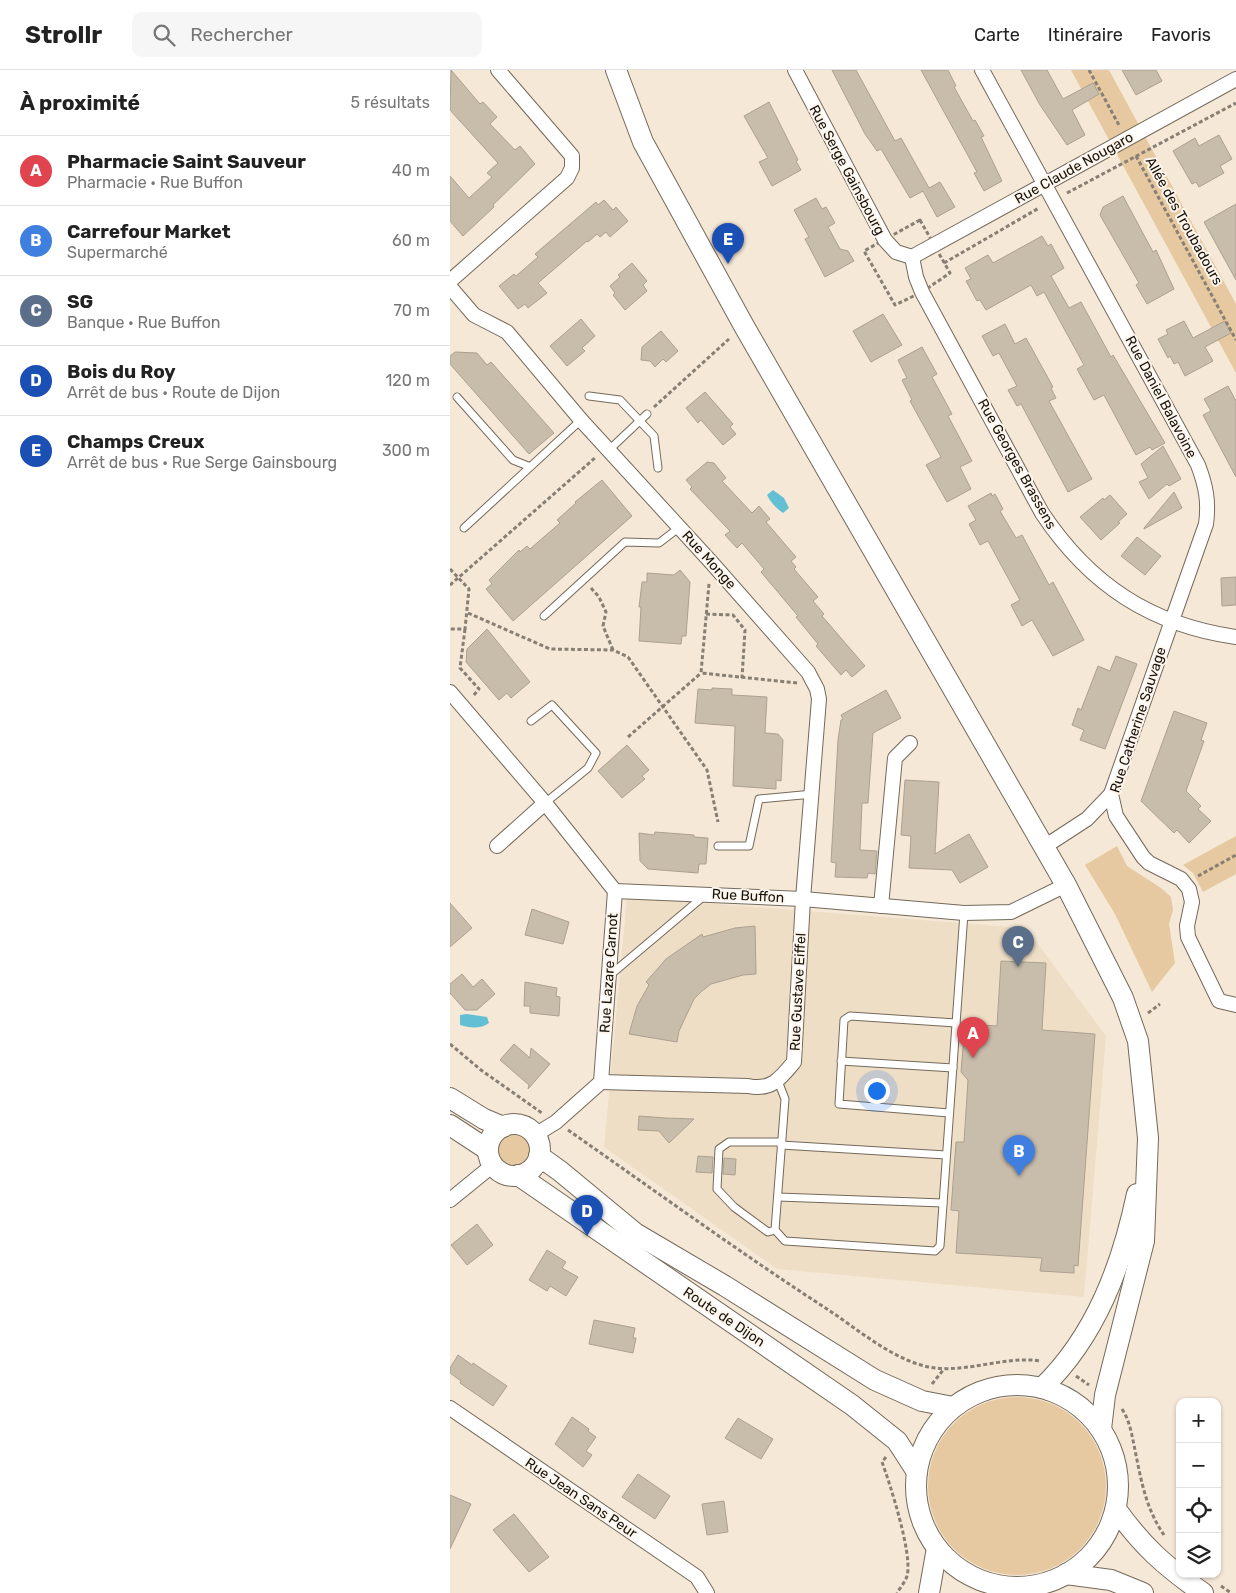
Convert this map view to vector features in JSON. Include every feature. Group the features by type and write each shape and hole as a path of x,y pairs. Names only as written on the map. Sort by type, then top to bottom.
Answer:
{"main road":[{"path":"616,70 643,142 744,326 1066,884 1123,998 1138,1041 1148,1138 1144,1241 1105,1395 1101,1429"},
{"path":"450,1098 484,1119 503,1127 520,1125 535,1135 538,1141 539,1156 532,1169 518,1175"},
{"name":"Route de Dijon","path":"450,1125 491,1158 504,1174 518,1175 852,1405 897,1441 917,1472"},
{"path":"491,1158 492,1136 503,1127"},
{"path":"1042,1388 1062,1366 1092,1323 1117,1269 1131,1220 1148,1138"},
{"name":"Route de Dijon","path":"539,1156 635,1233 725,1286 875,1380 922,1401 953,1407"},
{"path":"1015,1384 1042,1388 1075,1403 1101,1429 1117,1468 1118,1495 1116,1509 1109,1529 1098,1547 1084,1562 1066,1574 1033,1586 992,1589 964,1572 937,1548 928,1534 920,1512 916,1488 917,1472 925,1443 937,1424 953,1407 964,1399 989,1388 1015,1384"},
{"path":"1116,1509 1139,1540 1155,1557 1203,1593"},
{"path":"929,1593 937,1548"},
{"path":"1066,1574 1111,1580 1143,1593"}],"street":[{"path":"450,281 567,178 572,168 572,156 498,70"},
{"name":"Rue Serge Gainsbourg","path":"795,70 885,240 896,252 912,257"},
{"name":"Rue Daniel Balavoine","path":"982,70 1198,465 1205,484 1208,503 1206,524 1172,621"},
{"name":"Rue Claude Nougaro","path":"912,257 1236,79"},
{"name":"Rue Georges Brassens","path":"912,257 916,277 922,292 1052,528 1086,567 1110,589 1140,608 1172,621 1236,637"},
{"name":"Rue Monge","path":"450,287 474,315 508,332 581,420 680,527 812,680 817,689 820,704 803,899"},
{"name":"Rue Catherine Sauvage","path":"1172,621 1111,794 1116,816 1143,857 1149,863 1176,876 1185,883"},
{"path":"450,692 545,803 615,891"},
{"path":"881,906 895,758 910,743"},
{"path":"1044,847 1087,819 1111,794"},
{"path":"497,846 545,803"},
{"path":"1185,883 1192,902 1187,926 1190,943 1219,1001 1236,1004"},
{"name":"Rue Buffon","path":"615,891 803,899 964,912 1010,912 1066,884"},
{"name":"Rue Lazare Carnot","path":"601,1082 615,891"},
{"name":"Rue Gustave Eiffel","path":"778,1081 794,1062 803,899"},
{"path":"535,1135 556,1122 601,1082 748,1086 761,1089 778,1081"},
{"path":"450,1200 491,1158"},
{"name":"Rue Jean Sans Peur","path":"450,1408 697,1577 707,1593"}],"lane":[{"path":"589,396 620,400 654,436 658,468"},
{"path":"457,397 513,460 528,466"},
{"path":"610,450 646,414"},
{"path":"464,528 528,466 581,420"},
{"path":"544,616 625,542 659,543 680,527"},
{"path":"531,721 552,705 596,753 588,768 545,803"},
{"path":"718,846 749,846 760,799 813,794"},
{"path":"609,977 705,894"},
{"path":"778,1081 784,1099 775,1230 785,1241 935,1252 940,1246 964,912"},
{"path":"949,1113 839,1104 844,1020 850,1016 956,1023"},
{"path":"841,1061 953,1068"},
{"path":"775,1230 768,1232 734,1207 717,1190 719,1149 729,1142 946,1156"},
{"path":"778,1197 943,1203"}],"path":[{"name":"Allée des Troubadours","path":"1089,70 1236,340"},
{"path":"944,262 1054,200 1236,103"},
{"path":"646,414 744,326"},
{"path":"450,586 593,459 610,450"},
{"path":"628,737 700,673 711,562"},
{"path":"450,569 469,590 468,613 464,629 460,668 479,689 462,706"},
{"path":"583,579 599,598 606,612 603,626 613,650"},
{"path":"468,613 550,650 613,650 628,657 707,770 718,822"},
{"path":"706,614 732,615 745,630 742,678"},
{"path":"450,629 464,629"},
{"path":"700,673 792,684 812,680"},
{"path":"1185,883 1236,855"},
{"path":"450,1044 481,1070 694,1217 756,1264 910,1362 944,1368 1021,1358 1062,1366 1116,1402 1126,1415 1146,1503 1154,1521 1167,1539"}],"shaded area":[{"path":"1071,70 1109,70 1236,304 1236,373"},
{"path":"1236,836 1236,874 1203,892 1193,873 1183,865"},
{"path":"1117,846 1127,866 1161,888 1171,897 1173,910 1169,924 1175,963 1152,992 1115,914 1085,865"},
{"path":"627,897 1026,928 1106,1036 1084,1297 777,1269 604,1147"},
{"path":"514,1135 520,1136 525,1140 529,1145 529,1157 525,1162 520,1166 514,1167 508,1166 503,1162 499,1157 498,1151 499,1145 503,1140 508,1136"},
{"path":"1008,1397 1026,1397 1059,1407 1074,1417 1086,1429 1096,1444 1102,1460 1106,1486 1102,1512 1096,1528 1086,1543 1074,1555 1059,1565 1043,1571 1026,1575 1008,1575 975,1565 960,1555 948,1543 938,1528 932,1512 928,1495 928,1477 938,1444 948,1429 960,1417 975,1407 991,1401"}],"water":[{"path":"773,490 784,498 789,508 783,513 767,495"},
{"path":"467,1014 487,1017 489,1023 475,1027 460,1025 460,1015"}],"building":[{"path":"451,70 480,104 483,102 497,117 490,124 515,150 520,146 535,164 463,236 450,221 450,176 469,198 492,177 487,173 498,163 450,110"},
{"path":"832,70 856,70 895,141 901,138 929,188 940,182 955,207 937,217 923,191 910,198 881,149 877,151 865,134"},
{"path":"921,70 948,70 956,86 954,87 973,121 975,120 984,136 981,137 1002,181 984,191 974,173 977,172"},
{"path":"1021,70 1047,70 1063,99 1093,83 1099,94 1072,110 1085,135 1067,145 1040,105"},
{"path":"1122,70 1156,70 1162,81 1136,95"},
{"path":"769,102 798,160 796,161 801,170 772,186 759,162 768,158 744,116"},
{"path":"1219,135 1232,159 1220,166 1224,173 1199,187 1196,182 1192,184 1173,151 1195,138 1199,146"},
{"path":"1123,196 1153,252 1156,250 1174,289 1147,304 1136,285 1139,283 1100,215 1103,207"},
{"path":"816,198 822,209 826,207 835,223 828,227 840,249 848,251 854,261 825,277 805,239 809,237 794,210"},
{"path":"604,200 613,210 616,207 628,221 610,237 606,232 600,237 597,234 587,241 538,283 547,293 528,308 525,304 518,309 499,286 514,274 516,276 538,257 535,254 596,202 598,205"},
{"path":"1236,204 1236,280 1204,222"},
{"path":"1042,236 1048,246 1051,244 1064,268 1051,276 1069,308 1081,302 1111,357 1113,355 1165,443 1152,450 1150,447 1136,455 1104,395 1094,400 1077,369 1084,365 1044,292 1037,296 1031,285 986,310 980,300 977,301 966,281 971,279 965,268 988,255 993,263"},
{"path":"632,263 647,281 643,285 647,291 625,310 613,295 615,293 610,286 620,277 618,275"},
{"path":"883,314 902,345 871,362 853,331"},
{"path":"581,319 595,336 582,348 585,351 567,366 550,346"},
{"path":"1184,321 1193,338 1225,321 1231,333 1205,347 1213,361 1185,376 1178,362 1174,364 1170,356 1168,358 1158,339 1168,334 1166,330"},
{"path":"1005,324 1015,344 1026,338 1053,387 1051,388 1056,398 1049,401 1092,479 1068,492 1021,404 1017,406 1008,390 1017,386 999,353 993,356 982,336"},
{"path":"661,331 678,351 666,362 663,359 655,367 650,361 641,360 642,347"},
{"path":"922,347 937,374 932,377 952,414 948,416 972,461 960,467 971,489 947,502 926,465 941,457 910,401 912,400 902,380 907,378 898,360"},
{"path":"455,352 477,353 487,365 491,362 554,433 529,454 450,364 450,356"},
{"path":"1228,386 1236,401 1236,477 1203,415 1211,411 1204,399"},
{"path":"705,392 733,424 730,427 736,434 723,445 701,420 698,423 686,408"},
{"path":"1163,446 1181,479 1169,486 1167,484 1149,499 1139,482 1148,478 1141,464"},
{"path":"707,462 714,463 726,478 722,481 752,513 759,506 770,519 766,522 796,557 791,561 796,567 794,569 818,597 813,601 824,614 822,616 865,666 852,677 846,670 841,675 816,646 818,644 796,617 798,616 761,572 764,569 742,543 737,548 725,535 730,531 690,489 692,487 686,480"},
{"path":"602,480 632,516 513,621 486,589 492,584 489,580 519,550 520,552 527,546 530,549 560,523 557,520"},
{"path":"1174,492 1182,508 1144,529 1144,528"},
{"path":"991,493 992,496 995,494 1003,509 1000,511 1016,538 1022,535 1049,585 1053,582 1084,640 1053,656 1032,620 1022,626 1011,605 1020,600 988,541 980,545 969,524 976,520 968,506"},
{"path":"1110,495 1127,514 1101,540 1080,517 1103,498 1104,500"},
{"path":"1137,537 1161,556 1145,575 1121,556"},
{"path":"680,570 690,582 686,636 682,636 681,644 639,641 641,607 639,607 642,582 647,582 647,573 674,575"},
{"path":"1236,577 1236,605 1222,606 1221,578"},
{"path":"487,629 530,682 511,698 507,693 499,700 466,662 467,649"},
{"path":"1116,656 1137,664 1105,749 1080,740 1084,730 1072,725 1078,708 1081,710 1098,666 1110,671"},
{"path":"712,688 732,689 732,695 767,697 765,733 778,734 783,740 781,781 776,780 776,789 733,786 735,726 695,723 698,689 712,690"},
{"path":"886,690 901,718 873,733 868,803 862,803 860,850 877,851 875,874 868,873 867,878 835,877 836,863 831,862 838,740 841,720 843,719 841,715"},
{"path":"1174,711 1207,723 1201,740 1204,741 1186,791 1201,806 1198,809 1211,821 1189,843 1177,830 1174,833 1141,801"},
{"path":"627,745 649,770 642,776 645,779 622,798 598,771"},
{"path":"905,780 939,782 935,854 969,834 988,867 960,883 952,870 909,868 911,836 901,835"},
{"path":"655,832 708,838 706,864 699,864 698,873 648,869 640,861 639,833 654,835"},
{"path":"450,903 472,928 450,947"},
{"path":"532,909 569,922 563,944 525,935"},
{"path":"755,926 756,974 743,975 711,984 702,991 694,999 679,1031 677,1042 629,1034 637,1006 649,985 646,982 666,959 702,934 703,937 735,928"},
{"path":"1001,961 1046,963 1042,1030 1095,1034 1078,1266 1074,1265 1074,1273 1040,1271 1042,1258 956,1253 959,1211 951,1210 956,1142 964,1142 968,1080 961,1072 965,1024 997,1026"},
{"path":"462,974 473,987 482,979 495,994 477,1010 465,1010 450,993 450,984"},
{"path":"525,982 557,988 556,996 560,997 559,1016 530,1013 530,1006 524,1006"},
{"path":"514,1044 530,1058 531,1048 550,1064 528,1089 529,1085 500,1060"},
{"path":"639,1116 694,1119 669,1143 659,1131 638,1130"},
{"path":"698,1156 713,1157 712,1173 696,1172"},
{"path":"724,1158 736,1159 735,1175 723,1174"},
{"path":"477,1224 493,1245 467,1265 451,1245"},
{"path":"547,1250 566,1262 562,1268 578,1277 566,1296 550,1286 547,1291 529,1280"},
{"path":"594,1320 635,1328 633,1338 636,1338 633,1353 589,1344"},
{"path":"458,1355 507,1386 493,1406 460,1383 461,1381 450,1373 450,1368"},
{"path":"572,1417 589,1429 588,1431 596,1437 586,1451 592,1455 583,1467 555,1444"},
{"path":"738,1418 773,1439 761,1459 725,1438"},
{"path":"638,1474 670,1496 655,1519 622,1497"},
{"path":"450,1495 471,1504 450,1549"},
{"path":"724,1501 728,1532 707,1535 702,1504"},
{"path":"514,1514 549,1557 529,1572 493,1530"}],"place":[{"name":"Champs Creux","path":"728,264"},
{"name":"SG","path":"1018,967"},
{"name":"Pharmacie Saint Sauveur","path":"973,1058"},
{"name":"Carrefour Market","path":"1019,1176"},
{"name":"Bois du Roy","path":"587,1236"}]}
